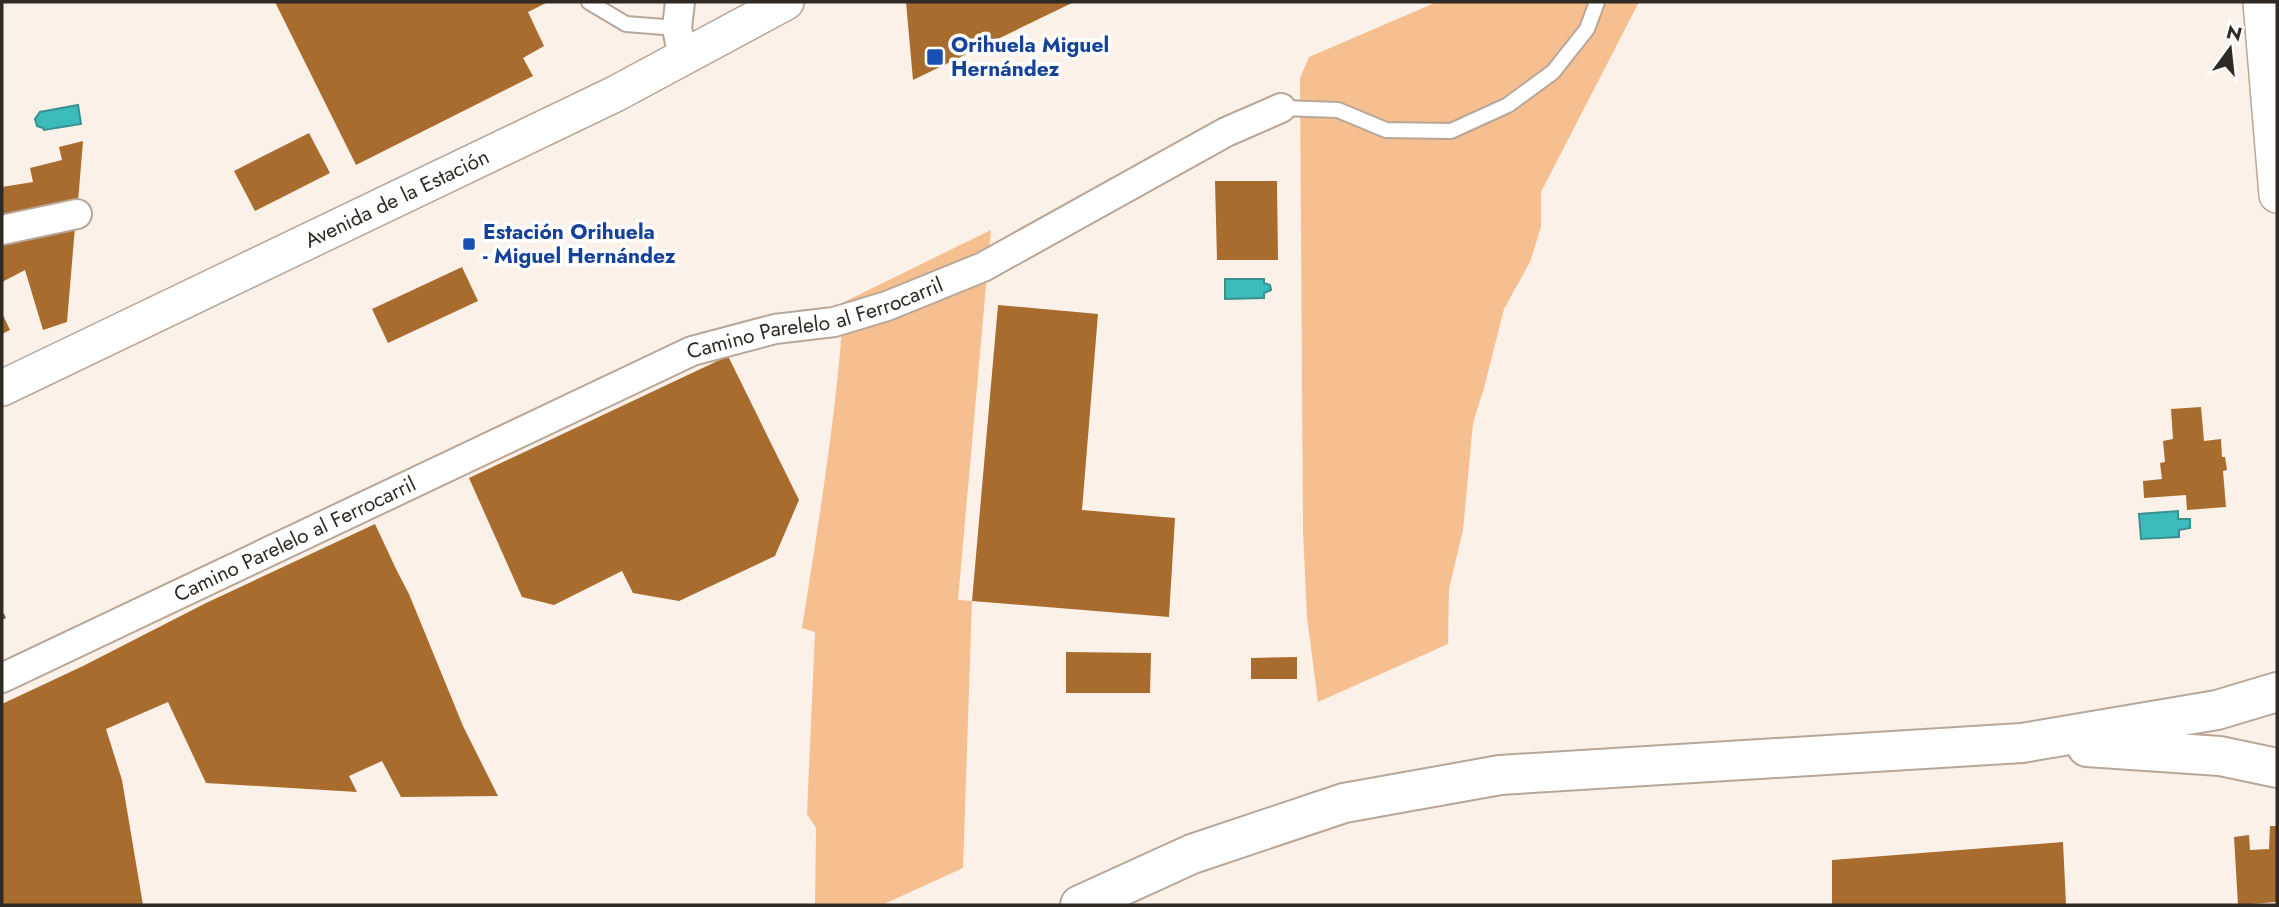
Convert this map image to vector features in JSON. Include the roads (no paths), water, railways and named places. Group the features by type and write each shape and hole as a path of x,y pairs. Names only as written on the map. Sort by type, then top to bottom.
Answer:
{"main road":[{"path":"1080,905 1192,854 1344,803 1500,775 2022,743 2217,710 2277,692"},
{"path":"2022,743 2220,756 2277,768"}],"street":[{"name":"Avenida de la Estación","path":"2,388 615,94 680,29 786,2"},
{"path":"2261,2 2277,195"},
{"name":"Camino Parelelo al Ferrocarril","path":"2,678 692,351 775,329 834,322 887,306 983,267 1226,131 1281,108"},
{"path":"2,230 77,214"}],"lane":[{"path":"589,2 626,24 680,29"},
{"name":"Camino Parelelo al Ferrocarril","path":"1281,108 1338,110 1387,130 1451,131 1508,105 1553,72 1587,29 1597,2"}],"water":[{"path":"78,105 81,124 44,130 37,126 35,119 40,112"},
{"path":"1225,279 1264,279 1264,283 1270,285 1271,290 1264,293 1264,298 1225,299"},
{"path":"2178,511 2178,519 2190,519 2190,528 2179,530 2179,537 2141,539 2139,514"}],"place":[{"name":"Orihuela Miguel Hernández","path":"935,57"},
{"name":"Estación Orihuela - Miguel Hernández","path":"469,244"}]}
